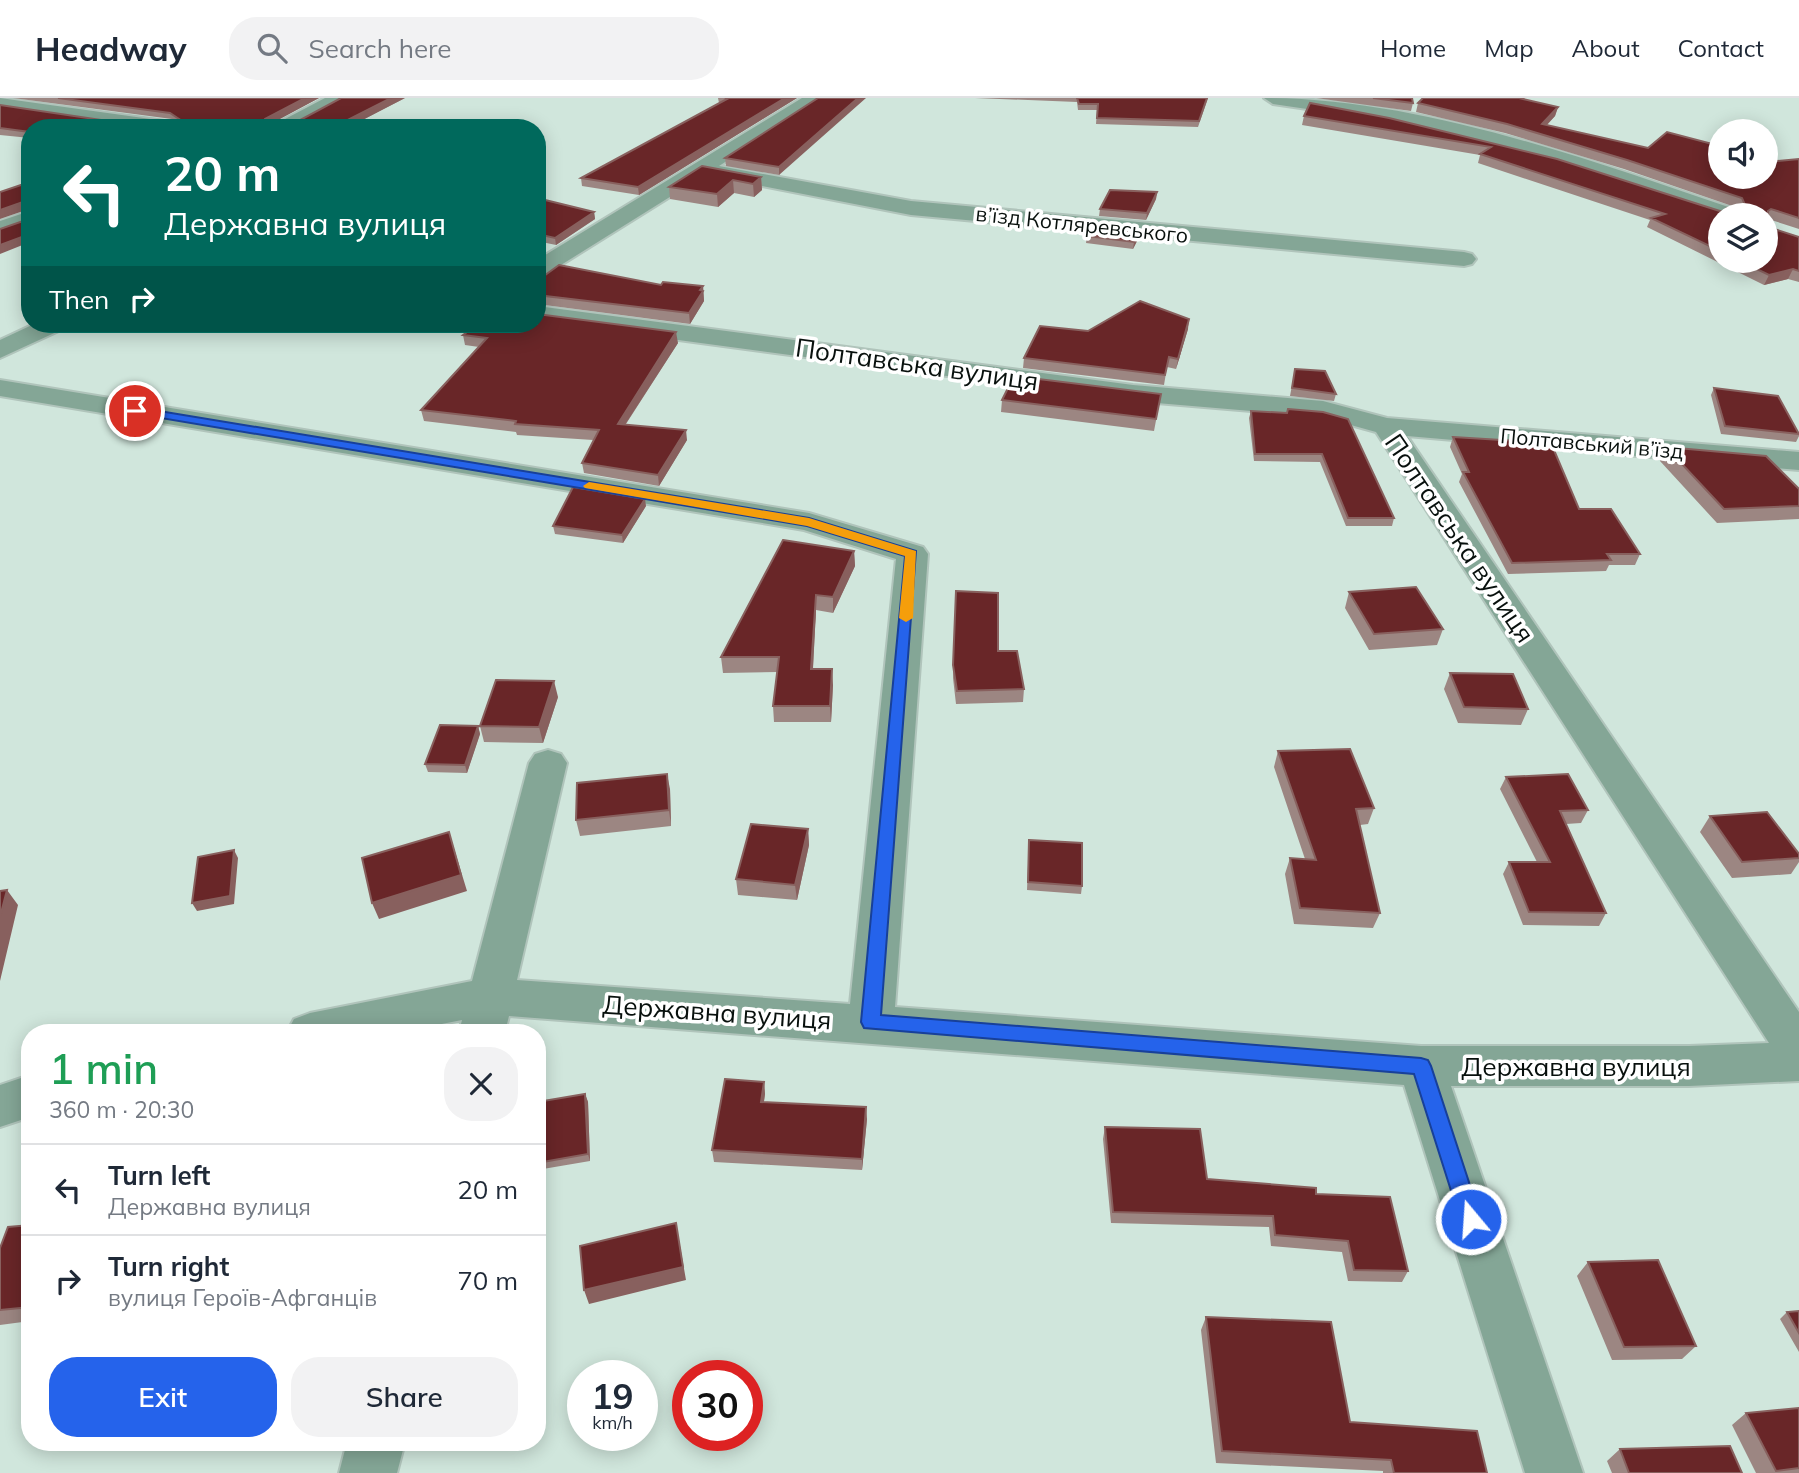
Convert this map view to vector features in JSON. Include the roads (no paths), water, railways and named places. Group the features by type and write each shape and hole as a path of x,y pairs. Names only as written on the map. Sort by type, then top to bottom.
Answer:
{"street":[{"path":"297,119 340,98"},
{"path":"546,265 703,170 815,98"},
{"path":"1273,98 1378,112 1708,208"},
{"path":"0,102 112,119"},
{"name":"в’їзд Котляревського","path":"703,170 911,208 1465,259"},
{"path":"0,228 21,221"},
{"name":"Полтавська вулиця","path":"546,314 1133,393 1323,409 1386,426 1799,1051"},
{"path":"0,350 35,333"},
{"path":"0,388 809,522 912,554 871,1022"},
{"name":"Полтавський в’їзд","path":"1386,426 1799,461"},
{"path":"487,1014 548,763"},
{"name":"Державна вулиця","path":"389,1024 487,1014 871,1022 1421,1066 1689,1066 1799,1061"},
{"path":"1421,1066 1553,1473"},
{"path":"0,1106 21,1099"},
{"path":"368,1473 374,1451"}]}
